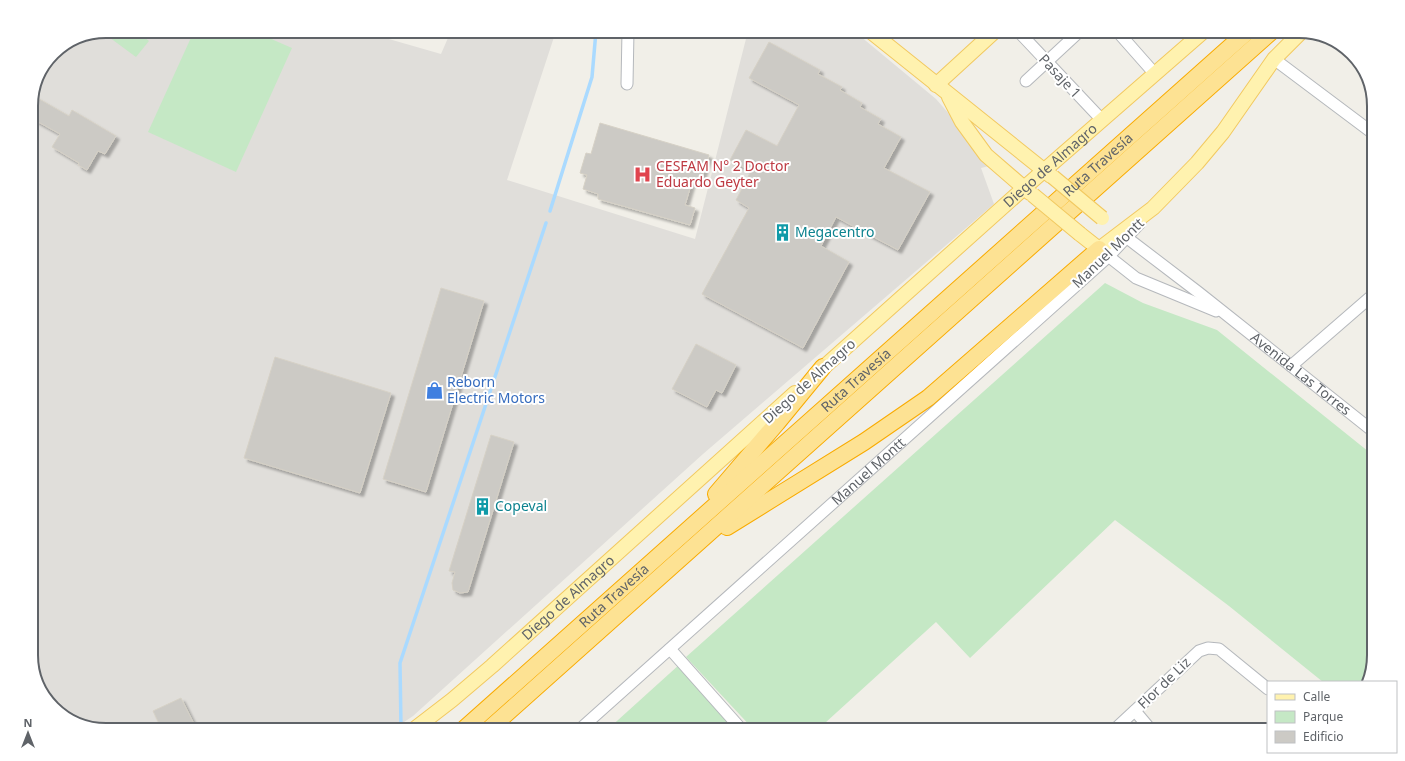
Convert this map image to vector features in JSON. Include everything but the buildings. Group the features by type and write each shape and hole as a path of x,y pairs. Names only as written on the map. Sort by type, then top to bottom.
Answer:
{"highway":[{"name":"Ruta Travesía","path":"471,723 1240,38"},
{"name":"Ruta Travesía","path":"496,723 1264,38"},
{"path":"686,554 864,442 928,398 1103,253"},
{"path":"673,544 778,424 823,367"}],"main road":[{"name":"Avenida Las Torres","path":"879,38 1123,235"},
{"path":"936,85 987,38"},
{"name":"Diego de Almagro","path":"422,723 498,661 823,367 1029,192 1049,174 1102,120 1196,38"},
{"name":"Manuel Montt","path":"1103,253 1153,208 1209,150 1274,59 1295,38"},
{"name":"Avenida Las Torres","path":"947,94 962,122 986,155 1103,253"}],"street":[{"path":"627,84 628,38"},
{"name":"Pasaje 1","path":"1024,38 1102,120"},
{"path":"1026,81 1072,38"},
{"path":"1123,38 1155,74"},
{"path":"1274,59 1367,129"},
{"name":"Avenida Las Torres","path":"1123,235 1367,426"},
{"name":"Avenida Las Torres","path":"1103,253 1136,278 1228,316"},
{"name":"Manuel Montt","path":"587,723 670,649 1103,253"},
{"path":"1291,366 1367,300"},
{"name":"Flor de Liz","path":"1122,723 1199,651 1208,648 1219,649 1267,689"},
{"path":"670,649 736,723"},
{"path":"1135,711 1145,723"}],"shaded area":[{"path":"106,38 385,38 441,54 448,38 554,38 507,180 695,239 746,38 862,38 936,99 950,115 970,145 989,166 981,168 994,204 703,454 413,716 402,723 106,723 89,721 76,716 55,700 45,685 39,668 38,659 38,102 40,89 45,76 52,65 61,55 72,47 93,39"}],"green space":[{"path":"110,38 145,38 149,41 136,57"},
{"path":"191,38 269,38 292,48 236,172 148,132"},
{"path":"1105,283 1143,303 1217,330 1367,450 1367,654 1366,668 1362,681 1322,681 1229,606 1115,520 970,658 936,622 825,723 747,723 686,657"},
{"path":"680,664 735,723 615,723"}],"waterway":[{"path":"550,211 592,77 595,38"},
{"path":"401,723 400,663 546,223"}],"place":[{"name":"CESFAM N° 2 Doctor Eduardo Geyter","path":"643,174"},
{"name":"Megacentro","path":"782,232"},
{"name":"Reborn Electric Motors","path":"434,390"},
{"name":"Copeval","path":"482,506"}]}
